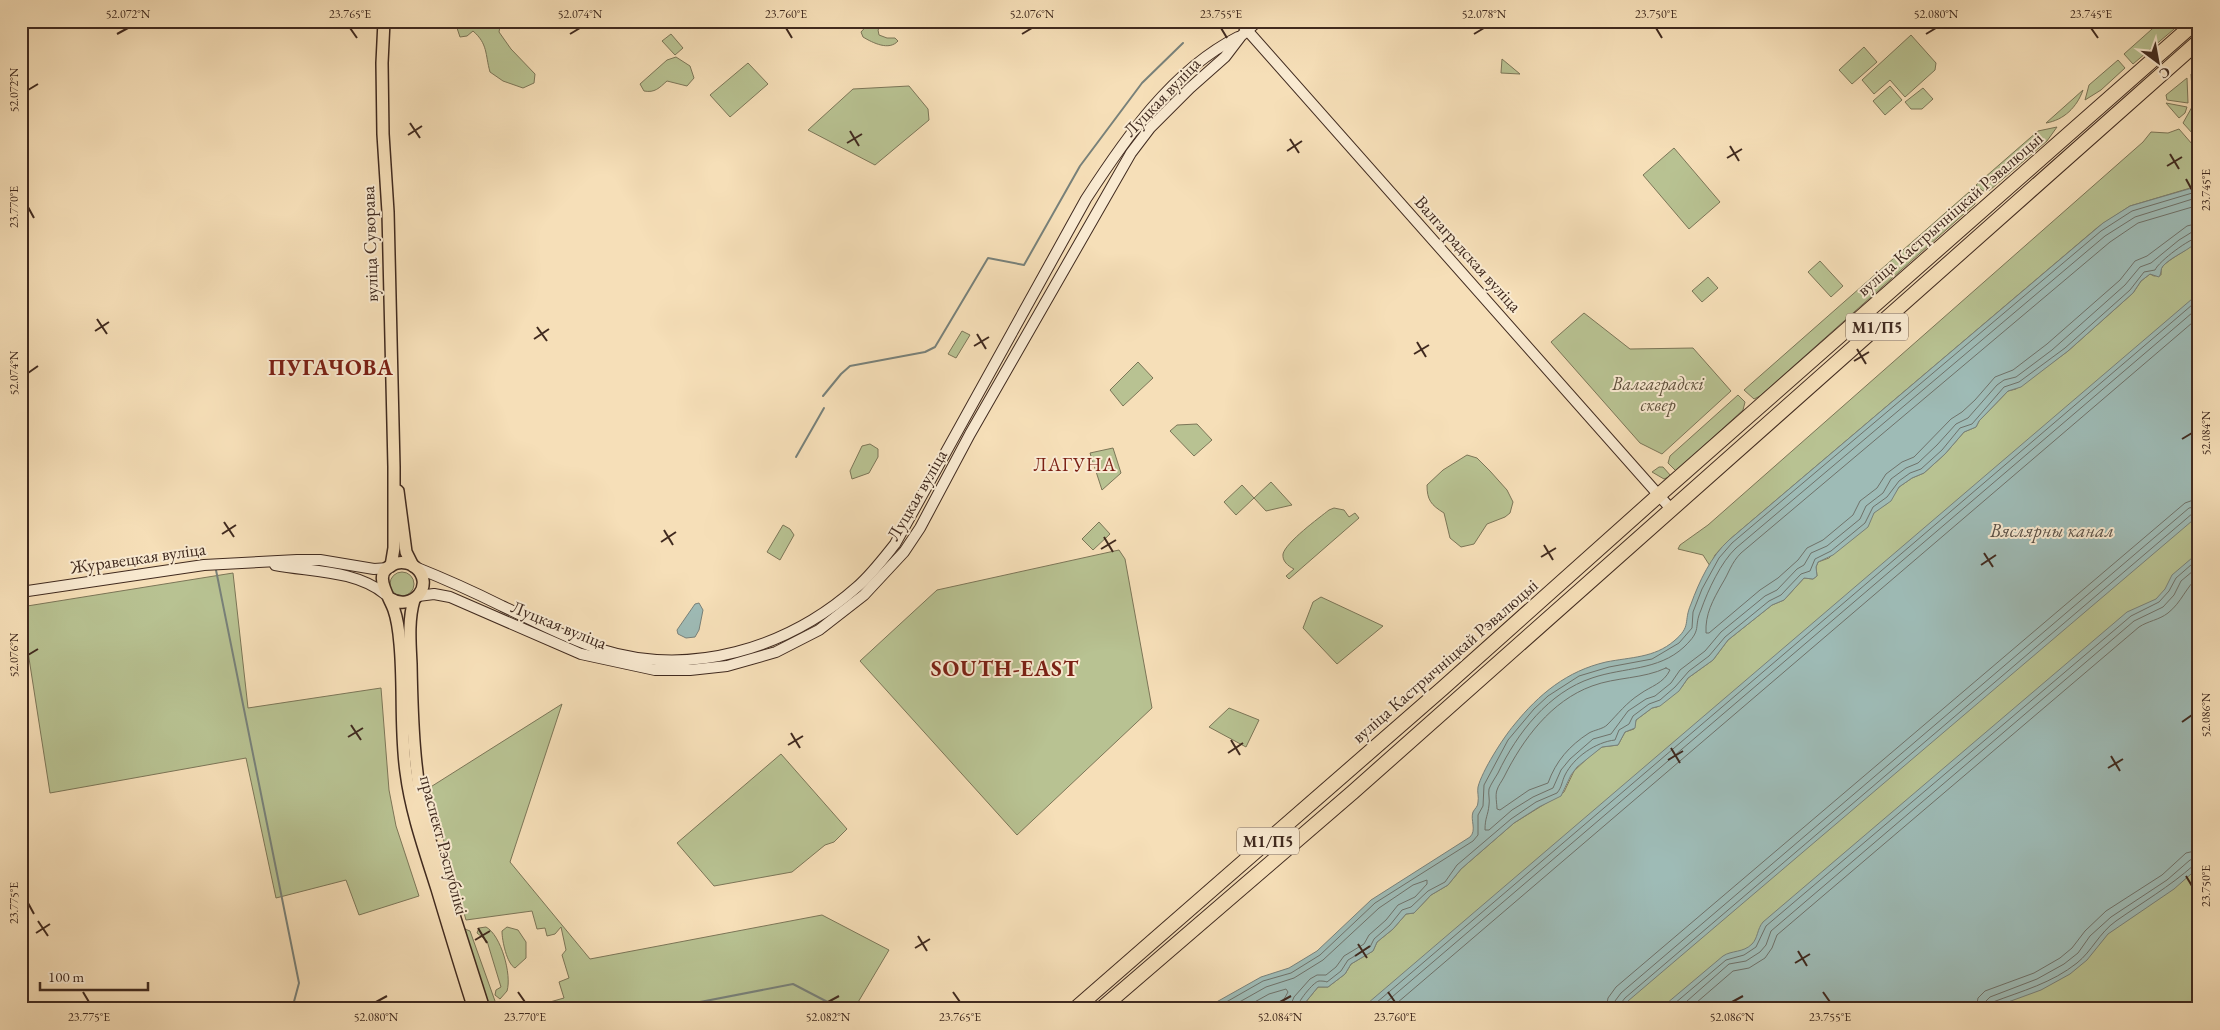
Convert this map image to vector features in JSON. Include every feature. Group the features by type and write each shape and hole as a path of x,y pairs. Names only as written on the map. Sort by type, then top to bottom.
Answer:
{"highway":[{"name":"вуліца Кастрычніцкай Рэвалюцыі","path":"1075,1009 1408,719 2197,21"},
{"name":"вуліца Кастрычніцкай Рэвалюцыі","path":"1101,1009 1420,732 2199,42"},
{"path":"2149,64 2160,76"},
{"path":"2128,82 2139,94"},
{"path":"1443,688 1454,702"},
{"path":"1408,719 1420,732"}],"main road":[{"name":"вуліца Суворава","path":"384,21 382,98 394,467 394,548 390,567"},
{"name":"вуліца Суворава","path":"394,467 406,552 414,566"},
{"path":"390,567 402,563 414,566"},
{"name":"праспект Рэспублікі","path":"414,566 422,578 421,591 410,614 411,685 416,772 420,798 427,831 484,1009"},
{"name":"праспект Рэспублікі","path":"390,567 382,580 396,616 400,644 405,770 412,807 474,1009"},
{"path":"387,596 401,603 416,598"}],"street":[{"name":"Валгаградская вуліца","path":"1239,21 1244,33 1671,509"},
{"name":"Луцкая вуліца","path":"416,598 434,594 450,597 580,654 655,670 690,670 727,666 776,652 791,646 843,613 864,595 904,552 920,528 941,486 1131,153 1150,128 1190,88 1225,57 1244,33 1258,21"},
{"name":"Луцкая вуліца","path":"414,566 549,628 600,649 664,660 710,657 772,642 813,620 858,586 895,544 1086,199 1115,155 1141,121 1177,83 1217,48 1244,33"},
{"path":"1065,238 1077,245"},
{"path":"929,480 941,486"},
{"name":"Журавецкая вуліца","path":"21,592 170,568 320,560 366,569 390,567"},
{"name":"Журавецкая вуліца","path":"260,562 354,578 368,582 387,596"}],"green space":[{"path":"458,21 501,21 499,32 511,49 535,74 534,83 523,88 503,81 490,72 484,45 481,40 473,31 467,36 460,37 456,25"},
{"path":"871,21 884,21 878,30 879,35 895,38 898,41 886,46 876,44 863,37 861,32"},
{"path":"2161,21 2180,21 2180,24 2133,64 2124,54"},
{"path":"671,34 683,48 675,55 662,41"},
{"path":"1911,35 1936,63 1935,70 1905,97 1890,80 1874,94 1862,80"},
{"path":"1864,47 1877,62 1852,84 1839,70"},
{"path":"676,57 690,66 694,78 687,86 667,81 654,91 644,91 640,84 667,60"},
{"path":"1502,59 1520,74 1501,73"},
{"path":"2118,60 2125,68 2101,90 2085,100 2089,85"},
{"path":"748,63 768,84 730,117 710,95"},
{"path":"2199,67 2199,104 2193,104 2191,74"},
{"path":"2187,78 2188,103 2167,100 2166,95"},
{"path":"909,86 928,109 929,120 875,165 808,130 853,89"},
{"path":"1890,86 1902,100 1885,115 1873,101"},
{"path":"1923,88 1933,99 1922,109 1911,109 1905,102"},
{"path":"2083,90 2069,112 2059,119 2046,123"},
{"path":"2166,103 2187,107 2185,113 2179,118"},
{"path":"2192,107 2199,108 2199,128 2193,134 2183,123"},
{"path":"2057,127 2047,141 1990,190 1983,191 1976,185 2038,131"},
{"path":"2179,129 2199,152 2199,162 2196,165 2197,186 2130,206 2098,227 1729,540 1715,555 1710,566 1703,555 1678,549 1680,545 1708,525 2143,142 2151,132 2168,133"},
{"path":"1674,148 1720,202 1689,229 1643,175"},
{"path":"1969,192 1974,198 1975,204 1760,396 1754,399 1744,390"},
{"path":"2199,239 2199,1009 1300,1009 1318,987 1328,987 1345,974 1351,964 1373,951 1377,942 1393,929 1406,914 1414,913 1431,895 1448,885 1461,869 1514,823 1564,792 1574,771 1592,754 1602,747 1618,745 1625,732 1634,729 1636,720 1652,708 1657,707 1681,688 1688,678 1713,660 1728,640 1772,605 1784,600 1804,578 1813,579 1817,576 1816,567 1818,562 1829,558 1877,510 1888,503 1899,487 1912,478 1924,473 1945,454 1964,432 1976,427 1979,421 2008,391 2016,389 2068,351 2133,293 2141,281 2150,274 2154,276 2161,275 2165,264"},
{"path":"1820,261 1843,286 1831,297 1808,272"},
{"path":"1708,277 1718,288 1702,302 1692,291"},
{"name":"Валгаградскі сквер","path":"1584,313 1630,349 1693,348 1731,391 1662,454 1640,443 1551,342"},
{"path":"962,331 970,335 956,358 948,354"},
{"path":"1138,362 1153,378 1123,406 1110,390"},
{"path":"1738,395 1745,402 1743,410 1676,471 1668,463 1670,456"},
{"path":"1197,424 1212,440 1194,456 1170,431 1177,425"},
{"path":"870,444 878,449 878,457 869,473 852,479 850,471 862,446"},
{"path":"1113,448 1121,473 1102,490 1090,453"},
{"path":"1467,455 1477,458 1490,471 1507,490 1513,502 1510,513 1487,524 1474,544 1461,547 1450,538 1444,513 1431,502 1427,485 1443,470"},
{"path":"1659,467 1663,467 1671,476 1664,479 1652,472"},
{"path":"1271,482 1292,505 1266,511 1254,498"},
{"path":"1242,485 1254,498 1236,515 1224,502"},
{"path":"1334,508 1344,510 1349,517 1355,513 1359,518 1289,579 1286,576 1294,569 1283,559 1285,549 1303,530"},
{"path":"1099,522 1110,534 1093,550 1082,539"},
{"path":"783,525 790,529 794,535 780,560 767,552"},
{"path":"1119,550 1125,559 1152,708 1017,835 860,661 937,590"},
{"path":"402,572 411,575 414,584 411,593 402,596 393,593 390,584 393,575"},
{"path":"233,573 248,708 381,688 389,790 396,826 419,896 359,915 346,880 276,898 246,758 50,793 21,607"},
{"path":"1321,597 1383,626 1337,664 1303,628 1313,602"},
{"path":"562,704 510,862 590,959 822,915 889,950 854,1009 525,1009 564,998 559,982 569,978 562,955 566,950 561,927 555,934 547,936 545,928 537,929 532,911 466,920 429,788"},
{"path":"1229,708 1259,720 1246,747 1209,727"},
{"path":"781,754 847,829 834,842 825,845 792,872 714,886 677,843"},
{"path":"486,927 491,931 501,947 507,966 507,991 500,999 495,995 496,990 501,987 487,941 477,933 479,928"},
{"path":"507,927 518,930 526,942 526,958 515,968 507,957 503,940 502,931"},
{"path":"465,929 470,931 495,1001 493,1009 486,1009"}],"water":[{"path":"2199,186 2199,239 2195,243 2167,262 2162,267 2159,277 2150,274 2141,281 2133,293 2068,351 2021,387 2008,391 1979,421 1976,427 1964,432 1945,454 1924,473 1912,478 1899,487 1891,501 1874,513 1868,527 1833,555 1818,562 1816,567 1817,576 1813,579 1804,578 1784,600 1772,605 1728,640 1713,660 1688,678 1679,691 1660,706 1652,708 1636,720 1635,728 1625,732 1618,745 1602,747 1577,767 1561,796 1514,823 1461,869 1448,885 1431,895 1414,913 1406,914 1393,929 1377,942 1373,951 1351,964 1345,974 1328,987 1318,987 1300,1009 1204,1009 1261,977 1289,968 1317,951 1371,900 1470,837 1473,831 1473,812 1478,804 1480,780 1493,755 1509,731 1533,703 1555,685 1579,671 1606,662 1650,654 1674,641 1680,636 1685,627 1689,610 1706,570 1729,540 2103,223 2130,206"},
{"name":"Вяслярны канал","path":"2199,293 2199,515 1628,1001 1625,1009 1361,1009"},
{"path":"2199,552 2199,867 2174,889 2108,934 2087,960 2070,974 2041,990 1989,1009 1660,1009 1723,956 1749,947 1763,922 2127,612 2156,599 2165,589 2172,575"},
{"path":"699,603 703,610 699,630 695,637 686,638 678,634 677,630 695,604"}],"waterway":[{"path":"823,396 850,366 925,352 935,347 988,258 1024,265 1080,166 1142,83 1183,43"},
{"path":"796,457 824,408"},
{"path":"216,570 299,983 292,1009"},
{"path":"664,1009 793,984 841,1009"}],"district":[{"name":"ПУГАЧОВА","path":"331,367"},
{"name":"ЛАГУНА","path":"1075,464"},
{"name":"SOUTH-EAST","path":"1005,668"}]}
